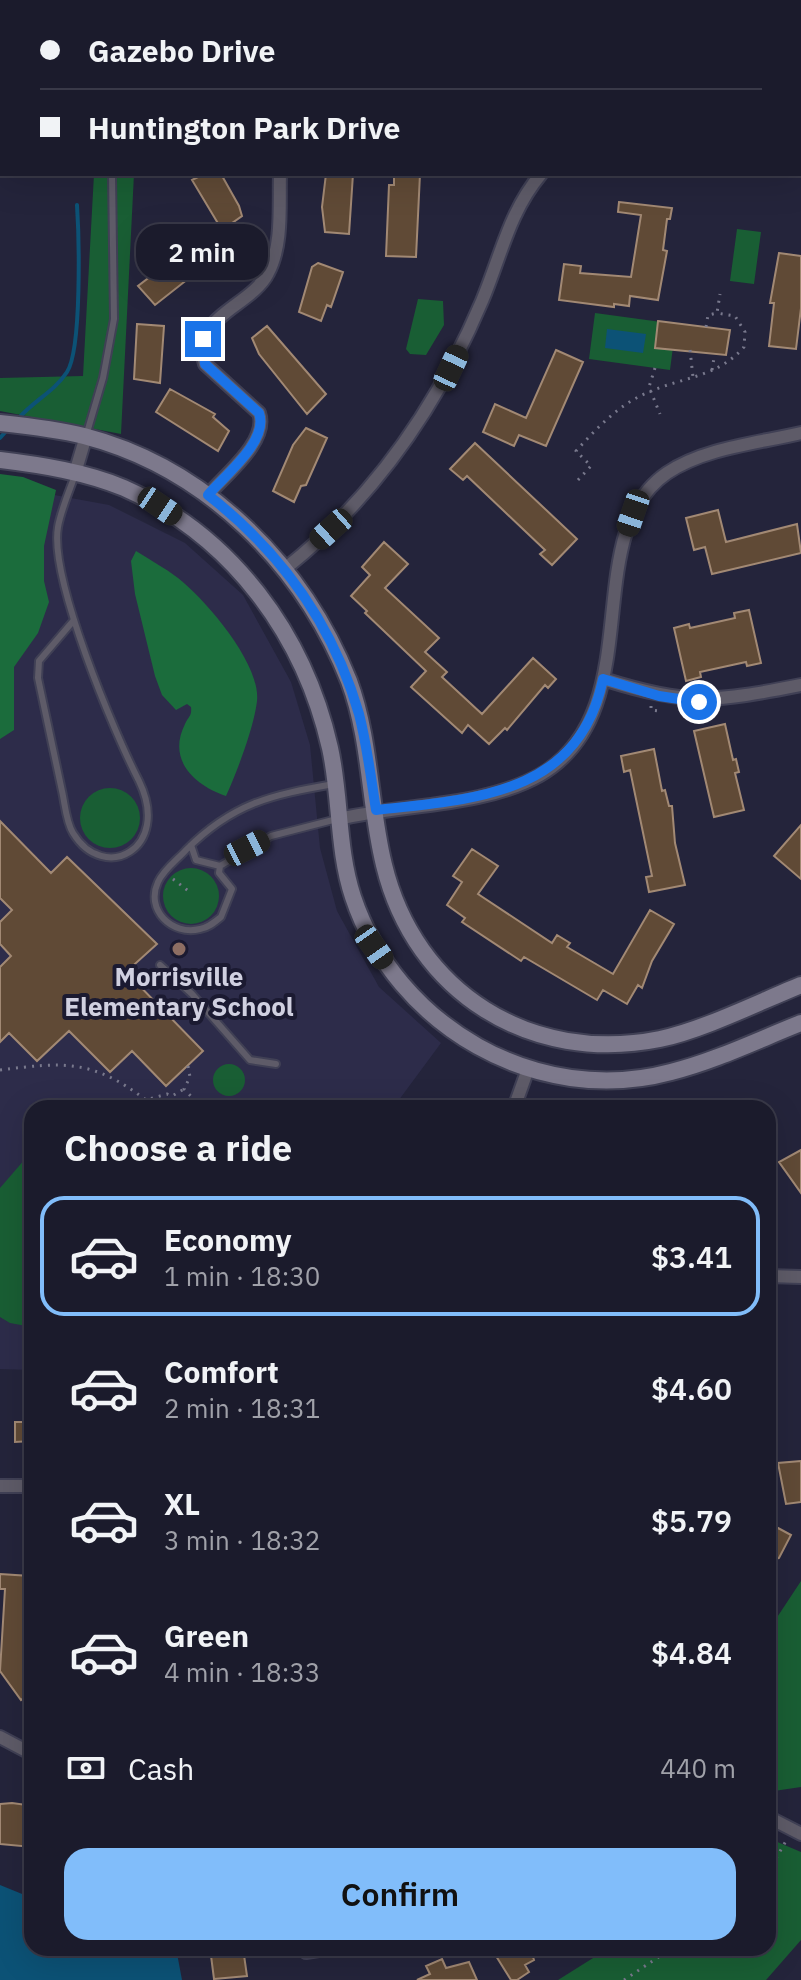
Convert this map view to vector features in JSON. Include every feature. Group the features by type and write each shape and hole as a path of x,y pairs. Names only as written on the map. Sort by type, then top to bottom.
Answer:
{"main road":[{"path":"0,423 86,436 172,473 208,495 235,517 286,568 316,613 350,685 360,717 384,865 399,907 431,964 449,984 483,1011 550,1038 623,1044 663,1038 801,985"},
{"path":"0,460 75,473 121,487 160,506 207,539 246,578 287,634 305,668 323,719 352,896 374,947 414,1001 459,1035 528,1069 595,1080 670,1073 801,1023"}],"street":[{"path":"208,495 257,438 262,422 259,413 205,364 203,339 213,323 267,276 277,250 280,176"},
{"path":"286,568 362,497 409,438 458,354 483,299 512,217 540,176"},
{"path":"339,819 376,810 500,792 543,773 565,756 599,702 627,530 633,513 653,483 694,458 801,433"},
{"path":"75,473 86,436"},
{"path":"603,679 659,696 699,702 801,685"},
{"path":"517,1100 528,1069"},
{"path":"776,1276 801,1277"},
{"path":"0,1486 24,1486"},
{"path":"0,1737 24,1750"},
{"path":"776,1821 801,1834"}],"lane":[{"path":"86,436 103,378 114,319 112,176"},
{"path":"74,620 39,661 38,678 72,832 97,855 112,858 133,851 147,833 147,799 64,590 57,528 75,473"},
{"path":"220,866 219,873 232,889 221,917 198,930 175,928 160,914 154,895 163,873 206,829 249,805 279,794 334,784"},
{"path":"191,845 196,860 220,866 271,836 339,819"},
{"path":"160,965 192,994 250,1060 276,1064"}],"path":[{"path":"717,313 720,294"},
{"path":"578,480 591,464 576,451 614,413 651,391 732,361 744,347 745,332 735,316 708,315 706,327"},
{"path":"690,350 693,378"},
{"path":"711,371 714,358"},
{"path":"655,368 651,391 660,414"},
{"path":"163,873 191,893"},
{"path":"0,1070 65,1063 84,1065 120,1080 146,1100 167,1094 172,1096 184,1089 190,1077 188,1066"},
{"path":"184,1089 194,1100"},
{"path":"624,1980 660,1956"}],"shaded area":[{"name":"Morrisville Elementary School","path":"0,485 109,505 185,543 243,595 291,682 310,745 320,848 337,911 379,987 441,1043 399,1100 24,1100 24,1370 0,1369"}],"green space":[{"path":"94,176 134,176 121,434 0,411 0,378 83,376"},
{"path":"737,229 761,232 754,284 730,281"},
{"path":"418,299 443,301 444,325 426,355 410,354 406,349"},
{"path":"595,313 676,324 670,370 589,359"},
{"path":"0,474 23,477 56,490 44,546 44,581 49,602 38,633 14,667 14,730 0,739"},
{"path":"136,551 178,578 203,601 230,634 250,669 256,686 255,712 226,796 194,778 182,760 180,737 191,714 191,707 187,704 176,710 162,695 155,676 135,594 131,561"},
{"path":"110,788 121,790 131,797 138,807 138,829 131,839 121,846 110,848 99,846 89,839 82,829 80,818 82,807 89,797 99,790"},
{"path":"191,868 211,876 219,896 211,916 191,924 171,916 163,896 171,876"},
{"path":"229,1064 241,1068 245,1080 241,1092 229,1096 217,1092 213,1080 217,1068"},
{"path":"24,1160 24,1326 0,1317 0,1188"},
{"path":"801,1581 801,1787 776,1791 776,1619"},
{"path":"776,1841 801,1852 801,1940 766,1980 558,1980 596,1956 776,1956"}],"water":[{"path":"607,329 646,334 643,353 605,348"},
{"path":"0,1885 24,1895 24,1956 178,1956 182,1980 0,1980"}],"building":[{"path":"200,176 222,176 242,216 222,230 192,180"},
{"path":"326,176 353,176 349,234 325,232 322,207"},
{"path":"394,176 420,176 416,257 386,256 389,185 394,185"},
{"path":"619,202 672,208 670,219 667,219 663,250 667,251 658,300 630,296 629,306 614,304 614,307 559,300 564,264 581,266 580,273 631,277 641,215 618,212"},
{"path":"210,231 226,249 155,305 138,286"},
{"path":"779,253 801,256 801,308 796,349 769,346 774,303 770,303"},
{"path":"318,263 343,272 331,307 327,305 321,321 299,312 312,267"},
{"path":"658,321 730,330 726,355 655,348"},
{"path":"137,324 164,326 160,383 134,379"},
{"path":"267,326 326,394 307,414 259,354 252,338"},
{"path":"556,350 583,362 546,446 519,435 514,446 483,432 495,404 526,418"},
{"path":"170,389 215,414 213,417 229,431 218,451 156,412"},
{"path":"306,428 327,438 306,485 301,486 294,502 273,491 293,445"},
{"path":"475,443 577,539 552,565 540,554 545,550 467,476 463,480 450,469"},
{"path":"718,510 726,542 797,524 801,553 712,574 705,547 694,550 686,518"},
{"path":"384,542 408,564 385,588 439,638 425,652 447,672 442,677 482,714 533,658 556,679 548,688 545,685 507,730 505,728 489,744 468,725 462,733 411,687 426,671 351,596 370,575 362,567"},
{"path":"749,610 761,663 747,666 746,662 700,672 701,677 686,681 674,628 689,624 690,628 735,618 734,613"},
{"path":"725,724 739,772 735,773 744,810 714,817 694,731"},
{"path":"654,749 662,791 665,790 669,806 672,806 675,843 685,885 649,892 646,877 652,876 630,770 624,772 621,756"},
{"path":"0,821 51,873 67,857 157,944 126,972 203,1051 166,1086 132,1051 110,1072 69,1031 37,1061 9,1033 0,1042 0,967 11,956 0,944 0,922 12,910 0,898"},
{"path":"801,825 801,879 774,856"},
{"path":"472,849 498,866 478,894 552,943 557,935 570,943 567,947 613,974 650,910 674,924 652,961 642,988 638,985 627,1004 603,990 597,1000 524,957 521,961 462,922 465,918 447,905 462,882 453,876"},
{"path":"801,1150 801,1193 779,1162"},
{"path":"15,1422 24,1422 24,1441 15,1442"},
{"path":"801,1461 801,1502 786,1504 778,1463"},
{"path":"778,1528 791,1535 776,1559"},
{"path":"0,1574 24,1576 24,1698 21,1700 0,1671 5,1589 0,1589"},
{"path":"0,1804 24,1805 24,1846 0,1844"},
{"path":"211,1956 244,1956 247,1976 214,1979"},
{"path":"496,1956 535,1956 534,1960 525,1965 529,1972 517,1980 511,1980"},
{"path":"442,1959 446,1968 469,1962 477,1980 417,1980 430,1974 426,1966"}],"waterway":[{"path":"18,419 62,379 72,359 78,292 77,205"},
{"path":"0,438 9,428"}],"place":[{"name":"Morrisville Elementary School","path":"179,949"}],"route":[{"path":"203,339 205,364 259,413 262,422 257,438 208,495 286,568 335,648 360,717 376,810 500,792 543,773 565,756 592,718 603,679 659,696 699,702"}]}
